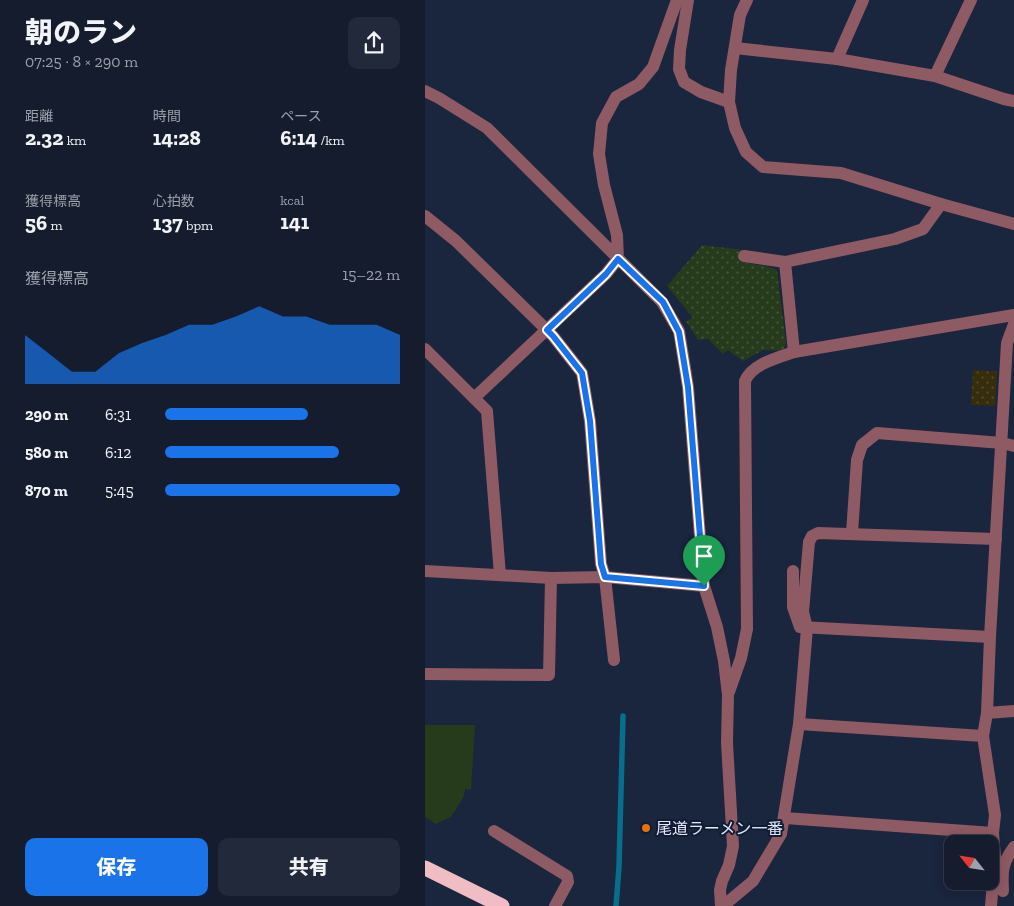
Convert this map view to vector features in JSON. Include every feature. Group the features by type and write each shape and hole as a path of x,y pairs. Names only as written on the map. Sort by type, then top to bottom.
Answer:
{"highway":[{"path":"425,868 502,906"}],"street":[{"path":"474,398 606,274 618,259 617,236 604,185 599,154 602,123 616,97 639,84 653,67 677,0"},
{"path":"688,0 679,69 684,82 701,92 729,102"},
{"path":"747,0 740,15 731,70 729,102 735,128 747,152 763,168 841,173 1014,224"},
{"path":"837,59 863,0"},
{"path":"935,76 971,0"},
{"path":"735,48 837,59 935,76 1014,101"},
{"path":"425,91 487,128 663,302 679,332 688,387 704,586 717,627 728,695 727,743 733,846 720,890 722,906"},
{"path":"744,256 785,262 895,239 923,229 941,204"},
{"path":"425,216 456,241 547,330 582,373 590,421 601,564 605,577 614,660"},
{"path":"785,262 793,352"},
{"path":"728,695 741,658 747,629 745,381 748,374 769,360 793,352 1014,315"},
{"path":"991,906 995,857 993,833 995,814 983,736 987,713 996,539 1008,445 1007,343 1014,324"},
{"path":"425,349 487,411 500,575"},
{"path":"852,533 857,460 862,445 877,433 1008,445"},
{"path":"722,906 753,882 781,834 785,818 799,724 807,628 803,612 809,542 812,536 818,533 852,533 996,539"},
{"path":"425,570 551,578 605,577 704,586"},
{"path":"793,571 793,607 800,627 990,638"},
{"path":"425,674 549,675 551,578"},
{"path":"987,713 1008,711 1014,719"},
{"path":"799,724 983,736"},
{"path":"785,818 993,833"},
{"path":"494,831 567,876 568,882 555,906"},
{"path":"1003,891 1002,874 1005,860 1014,847"}],"green space":[{"path":"702,245 743,250 742,262 777,270 786,343 783,351 763,350 743,361 728,350 723,354 708,339 698,340 686,321 693,318 667,286"},
{"path":"425,725 475,725 471,790 465,789 464,796 451,817 436,824 425,817"}],"sand":[{"path":"973,370 997,371 995,406 971,405"}],"waterway":[{"path":"616,906 619,867 623,716"}],"place":[{"name":"尾道ラーメン一番","path":"646,828"}],"route":[{"path":"618,259 663,302 679,332 688,387 704,586 605,577 601,564 590,421 582,373 547,330 606,274 618,259"}]}
